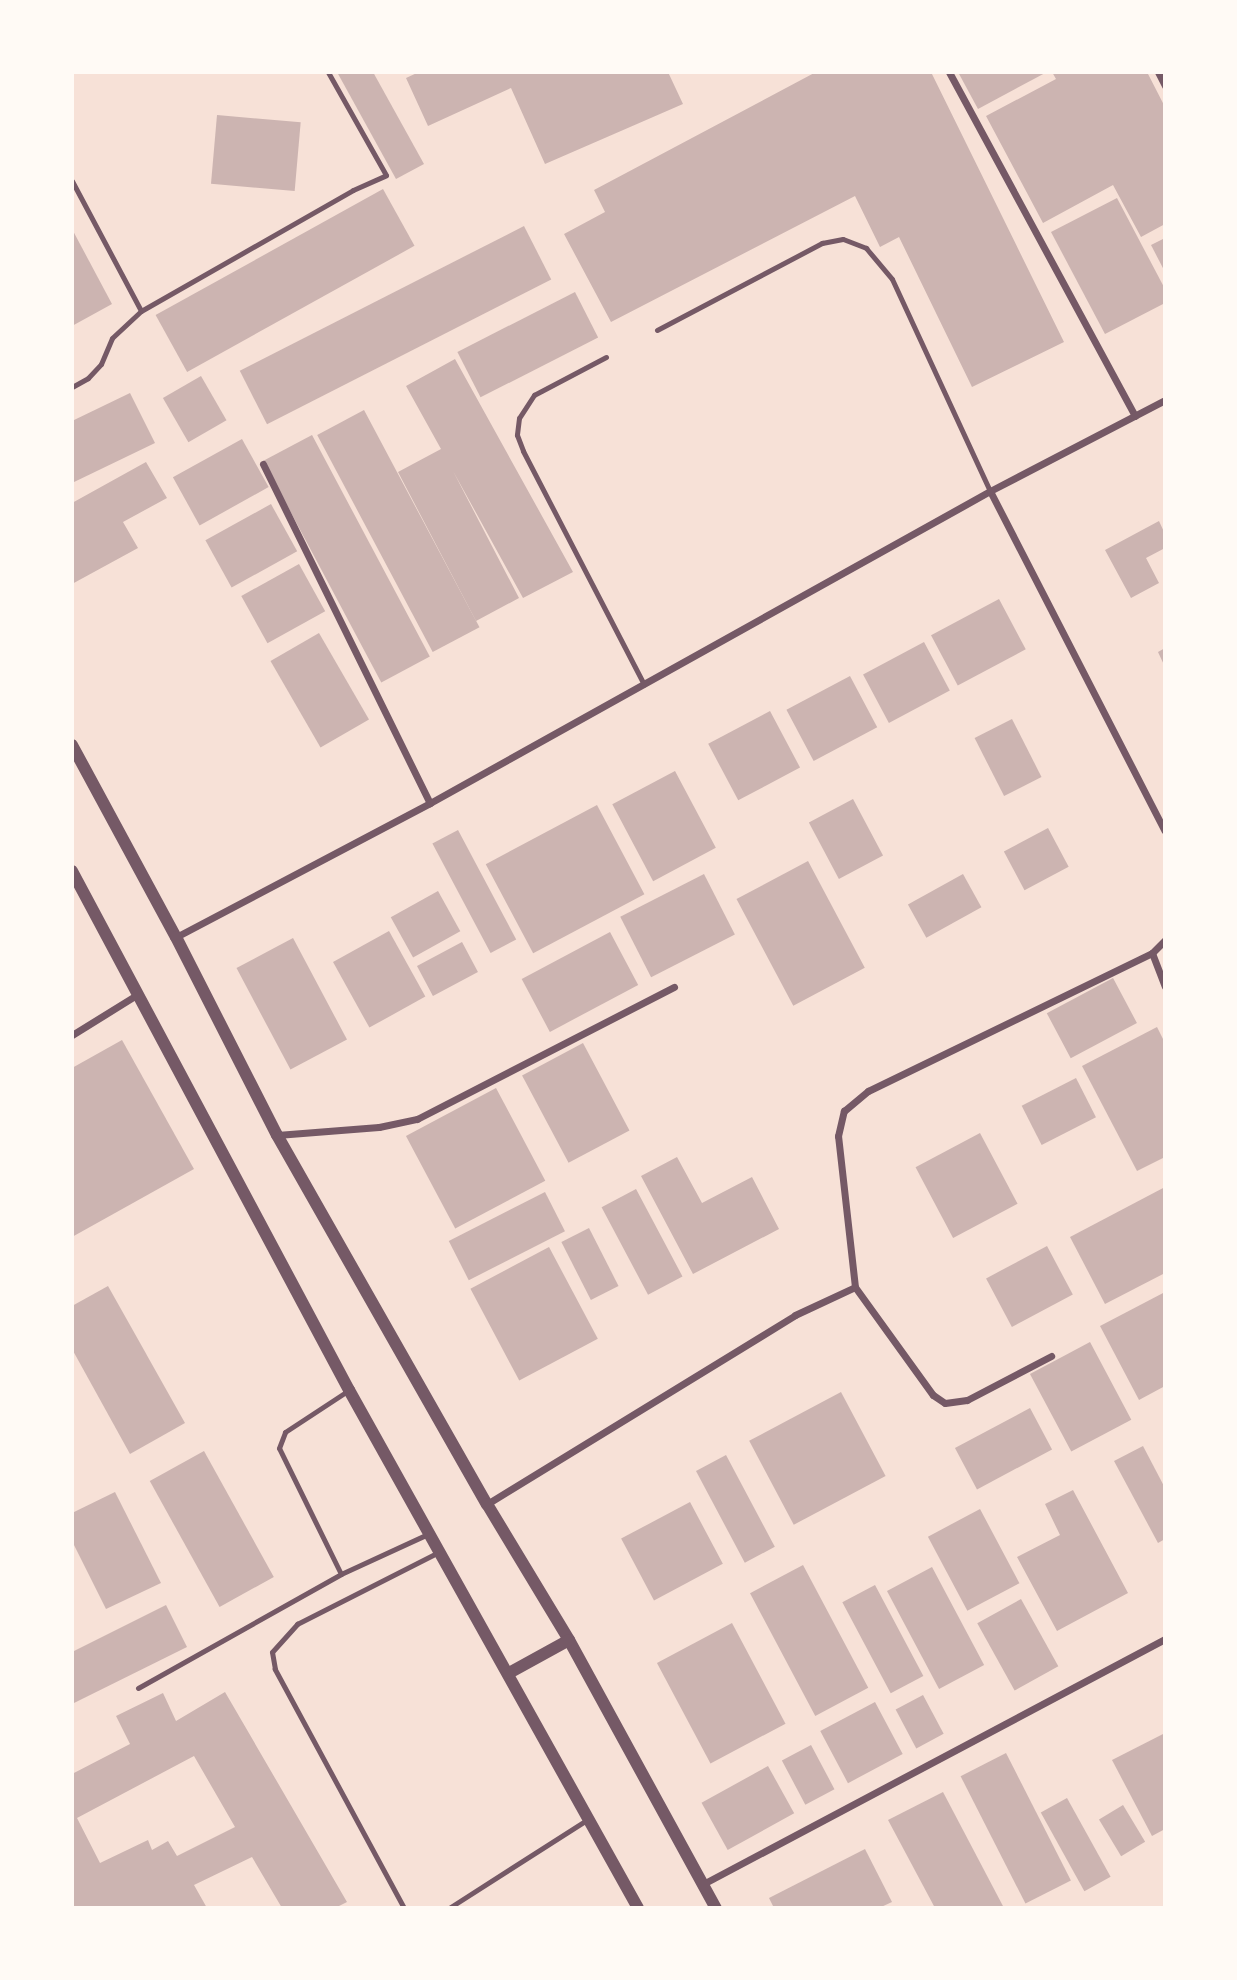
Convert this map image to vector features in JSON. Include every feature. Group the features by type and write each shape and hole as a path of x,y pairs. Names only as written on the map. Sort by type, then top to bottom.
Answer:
{"street":[{"path":"949,72 1135,416"},
{"path":"1158,72 1165,86"},
{"path":"176,937 430,803 990,491 1165,400"},
{"path":"263,464 430,803"},
{"path":"990,491 1165,831"},
{"path":"72,745 176,937 277,1135 487,1504 569,1640 716,1908"},
{"path":"72,871 349,1390 638,1908"},
{"path":"1051,1356 967,1400 951,1405 933,1395 855,1287 838,1136 844,1111 868,1091 1152,953 1165,940"},
{"path":"1152,953 1165,987"},
{"path":"277,1135 379,1128 417,1119 674,987"},
{"path":"72,1035 138,994"},
{"path":"487,1504 795,1315 855,1287"},
{"path":"703,1884 1165,1639"},
{"path":"509,1673 569,1640"}],"lane":[{"path":"72,387 88,378 101,364 113,338 141,311 353,190 386,175 328,72"},
{"path":"72,181 141,311"},
{"path":"657,330 822,243 843,239 866,248 892,279 990,491"},
{"path":"606,357 534,395 519,418 517,435 523,452 644,684"},
{"path":"341,1574 279,1448 285,1432 349,1390"},
{"path":"138,1688 341,1574 428,1534"},
{"path":"404,1908 275,1669 272,1652 298,1624 439,1552"},
{"path":"449,1908 588,1819"}],"building":[{"path":"337,72 373,72 424,164 396,179"},
{"path":"419,72 668,72 683,104 545,164 511,88 428,126 406,78"},
{"path":"816,72 931,72 1064,342 972,387 899,237 880,247 855,196 611,322 564,234 605,212 594,190"},
{"path":"958,72 1047,72 978,109"},
{"path":"1052,72 1147,72 1165,107 1165,224 1141,237 1113,185 1043,223 986,116 1056,79"},
{"path":"217,115 301,122 295,191 211,184"},
{"path":"383,189 415,246 187,372 156,315"},
{"path":"1117,198 1165,289 1165,303 1105,334 1051,232"},
{"path":"524,226 551,279 267,424 240,371"},
{"path":"72,229 112,304 72,326"},
{"path":"1165,238 1165,272 1151,245"},
{"path":"575,292 598,337 481,397 457,352"},
{"path":"455,359 573,572 523,598 453,471 519,598 476,621 398,472 441,449 406,386"},
{"path":"201,376 226,420 188,442 163,398"},
{"path":"130,393 155,443 72,483 72,421"},
{"path":"364,410 479,627 433,652 317,435"},
{"path":"312,435 430,657 381,682 263,461"},
{"path":"242,439 269,487 200,525 173,477"},
{"path":"146,462 167,498 123,522 138,548 72,584 72,503"},
{"path":"271,504 297,551 232,588 205,540"},
{"path":"1159,521 1165,534 1165,548 1146,558 1159,583 1131,598 1105,550"},
{"path":"299,564 325,611 267,643 241,596"},
{"path":"999,599 1026,649 958,685 931,635"},
{"path":"319,633 369,720 321,748 271,661"},
{"path":"924,642 950,691 889,723 863,674"},
{"path":"1165,648 1165,667 1158,652"},
{"path":"850,676 877,727 814,761 786,710"},
{"path":"770,711 800,768 738,800 708,744"},
{"path":"1012,719 1042,777 1004,796 975,738"},
{"path":"675,771 716,848 653,881 612,804"},
{"path":"853,799 883,856 839,879 809,822"},
{"path":"597,805 644,894 533,953 486,864"},
{"path":"1048,828 1069,867 1025,890 1004,851"},
{"path":"458,830 516,939 491,953 432,844"},
{"path":"808,861 865,968 793,1006 736,899"},
{"path":"704,874 735,935 651,977 620,917"},
{"path":"963,874 981,907 926,938 908,905"},
{"path":"438,891 460,931 413,957 391,917"},
{"path":"389,931 425,997 369,1028 333,962"},
{"path":"610,932 638,985 550,1032 522,979"},
{"path":"293,938 347,1040 290,1070 236,968"},
{"path":"462,942 478,972 433,996 417,966"},
{"path":"1113,978 1137,1023 1071,1058 1047,1013"},
{"path":"1157,1027 1165,1043 1165,1157 1137,1171 1082,1066"},
{"path":"122,1040 194,1169 72,1237 72,1068"},
{"path":"583,1043 629,1130 569,1163 522,1075"},
{"path":"1076,1078 1096,1117 1042,1145 1022,1106"},
{"path":"496,1088 545,1181 455,1229 406,1136"},
{"path":"980,1133 1018,1204 953,1238 916,1167"},
{"path":"677,1157 702,1203 752,1177 779,1229 693,1274 641,1176"},
{"path":"1165,1187 1165,1273 1105,1304 1070,1237"},
{"path":"636,1189 682,1276 648,1295 602,1207"},
{"path":"545,1192 565,1231 469,1280 449,1241"},
{"path":"589,1228 619,1286 591,1300 561,1242"},
{"path":"1047,1246 1073,1295 1012,1327 986,1278"},
{"path":"549,1247 598,1339 519,1381 470,1289"},
{"path":"108,1286 185,1423 130,1454 72,1349 72,1306"},
{"path":"1165,1292 1165,1386 1139,1400 1100,1326"},
{"path":"1090,1342 1131,1420 1071,1452 1030,1374"},
{"path":"841,1392 886,1476 794,1525 749,1441"},
{"path":"1030,1408 1052,1449 977,1489 955,1448"},
{"path":"1143,1446 1165,1488 1165,1539 1158,1543 1114,1461"},
{"path":"204,1451 274,1577 220,1607 150,1481"},
{"path":"726,1455 775,1547 745,1563 696,1471"},
{"path":"1073,1490 1128,1593 1057,1631 1017,1557 1060,1535 1045,1504"},
{"path":"115,1492 161,1583 106,1609 72,1541 72,1513"},
{"path":"690,1502 723,1564 654,1600 621,1539"},
{"path":"980,1509 1019,1583 967,1611 928,1537"},
{"path":"803,1565 868,1688 815,1716 750,1593"},
{"path":"932,1567 984,1665 939,1689 887,1591"},
{"path":"875,1585 923,1676 891,1693 842,1602"},
{"path":"1021,1599 1058,1666 1015,1691 977,1623"},
{"path":"166,1605 187,1647 72,1704 72,1652"},
{"path":"732,1623 786,1724 710,1764 657,1663"},
{"path":"225,1692 347,1902 335,1908 282,1908 252,1857 194,1885 207,1908 72,1908 72,1774 130,1744 116,1716 163,1693 176,1721","holes":["194,1756 235,1827 177,1856 168,1841 152,1850 148,1840 100,1863 77,1818"]},
{"path":"923,1695 944,1734 916,1748 896,1710"},
{"path":"875,1702 903,1754 848,1783 820,1731"},
{"path":"1165,1733 1165,1829 1152,1836 1112,1760"},
{"path":"811,1745 834,1789 805,1805 782,1760"},
{"path":"1006,1753 1071,1880 1025,1904 961,1776"},
{"path":"768,1766 794,1813 728,1850 702,1803"},
{"path":"943,1792 1004,1908 935,1908 888,1820"},
{"path":"1067,1798 1111,1877 1084,1891 1041,1813"},
{"path":"1123,1805 1145,1842 1121,1856 1099,1819"},
{"path":"865,1849 892,1902 879,1908 774,1908 769,1898"}]}
